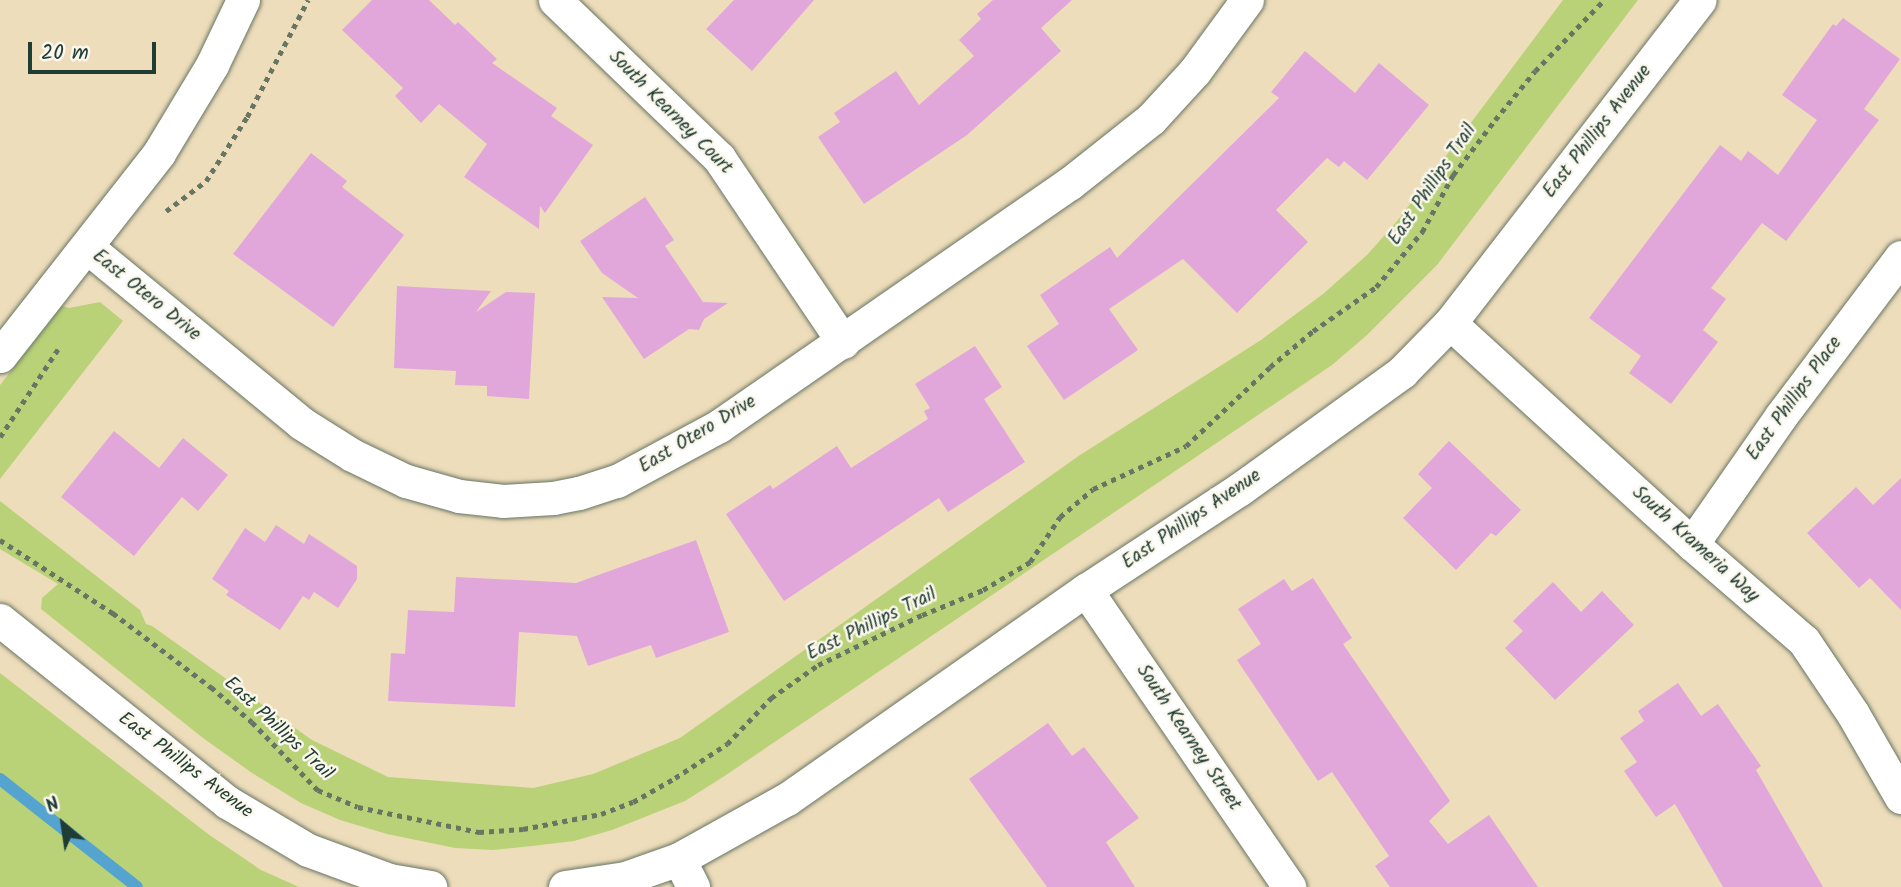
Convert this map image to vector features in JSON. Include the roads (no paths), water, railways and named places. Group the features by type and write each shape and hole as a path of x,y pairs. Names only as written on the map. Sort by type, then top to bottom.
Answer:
{"street":[{"path":"0,356 159,153 212,65 243,0"},
{"name":"South Kearney Court","path":"555,0 719,158 843,342"},
{"name":"East Otero Drive","path":"87,247 301,423 352,455 406,481 459,496 503,501 553,498 617,481 719,426 1069,184 1151,119 1195,71 1248,0"},
{"name":"East Phillips Avenue","path":"565,887 625,877 686,873 1086,590 1353,410 1402,372 1450,323 1700,0"},
{"name":"East Phillips Place","path":"1692,544 1782,416 1901,257"},
{"name":"South Krameria Way","path":"1450,323 1692,544 1804,641 1853,715 1901,797"},
{"name":"South Kearney Street","path":"1086,590 1289,887"},
{"name":"East Phillips Avenue","path":"0,620 227,802 308,849 389,880 430,887"}],"waterway":[{"path":"0,779 137,887"}]}
